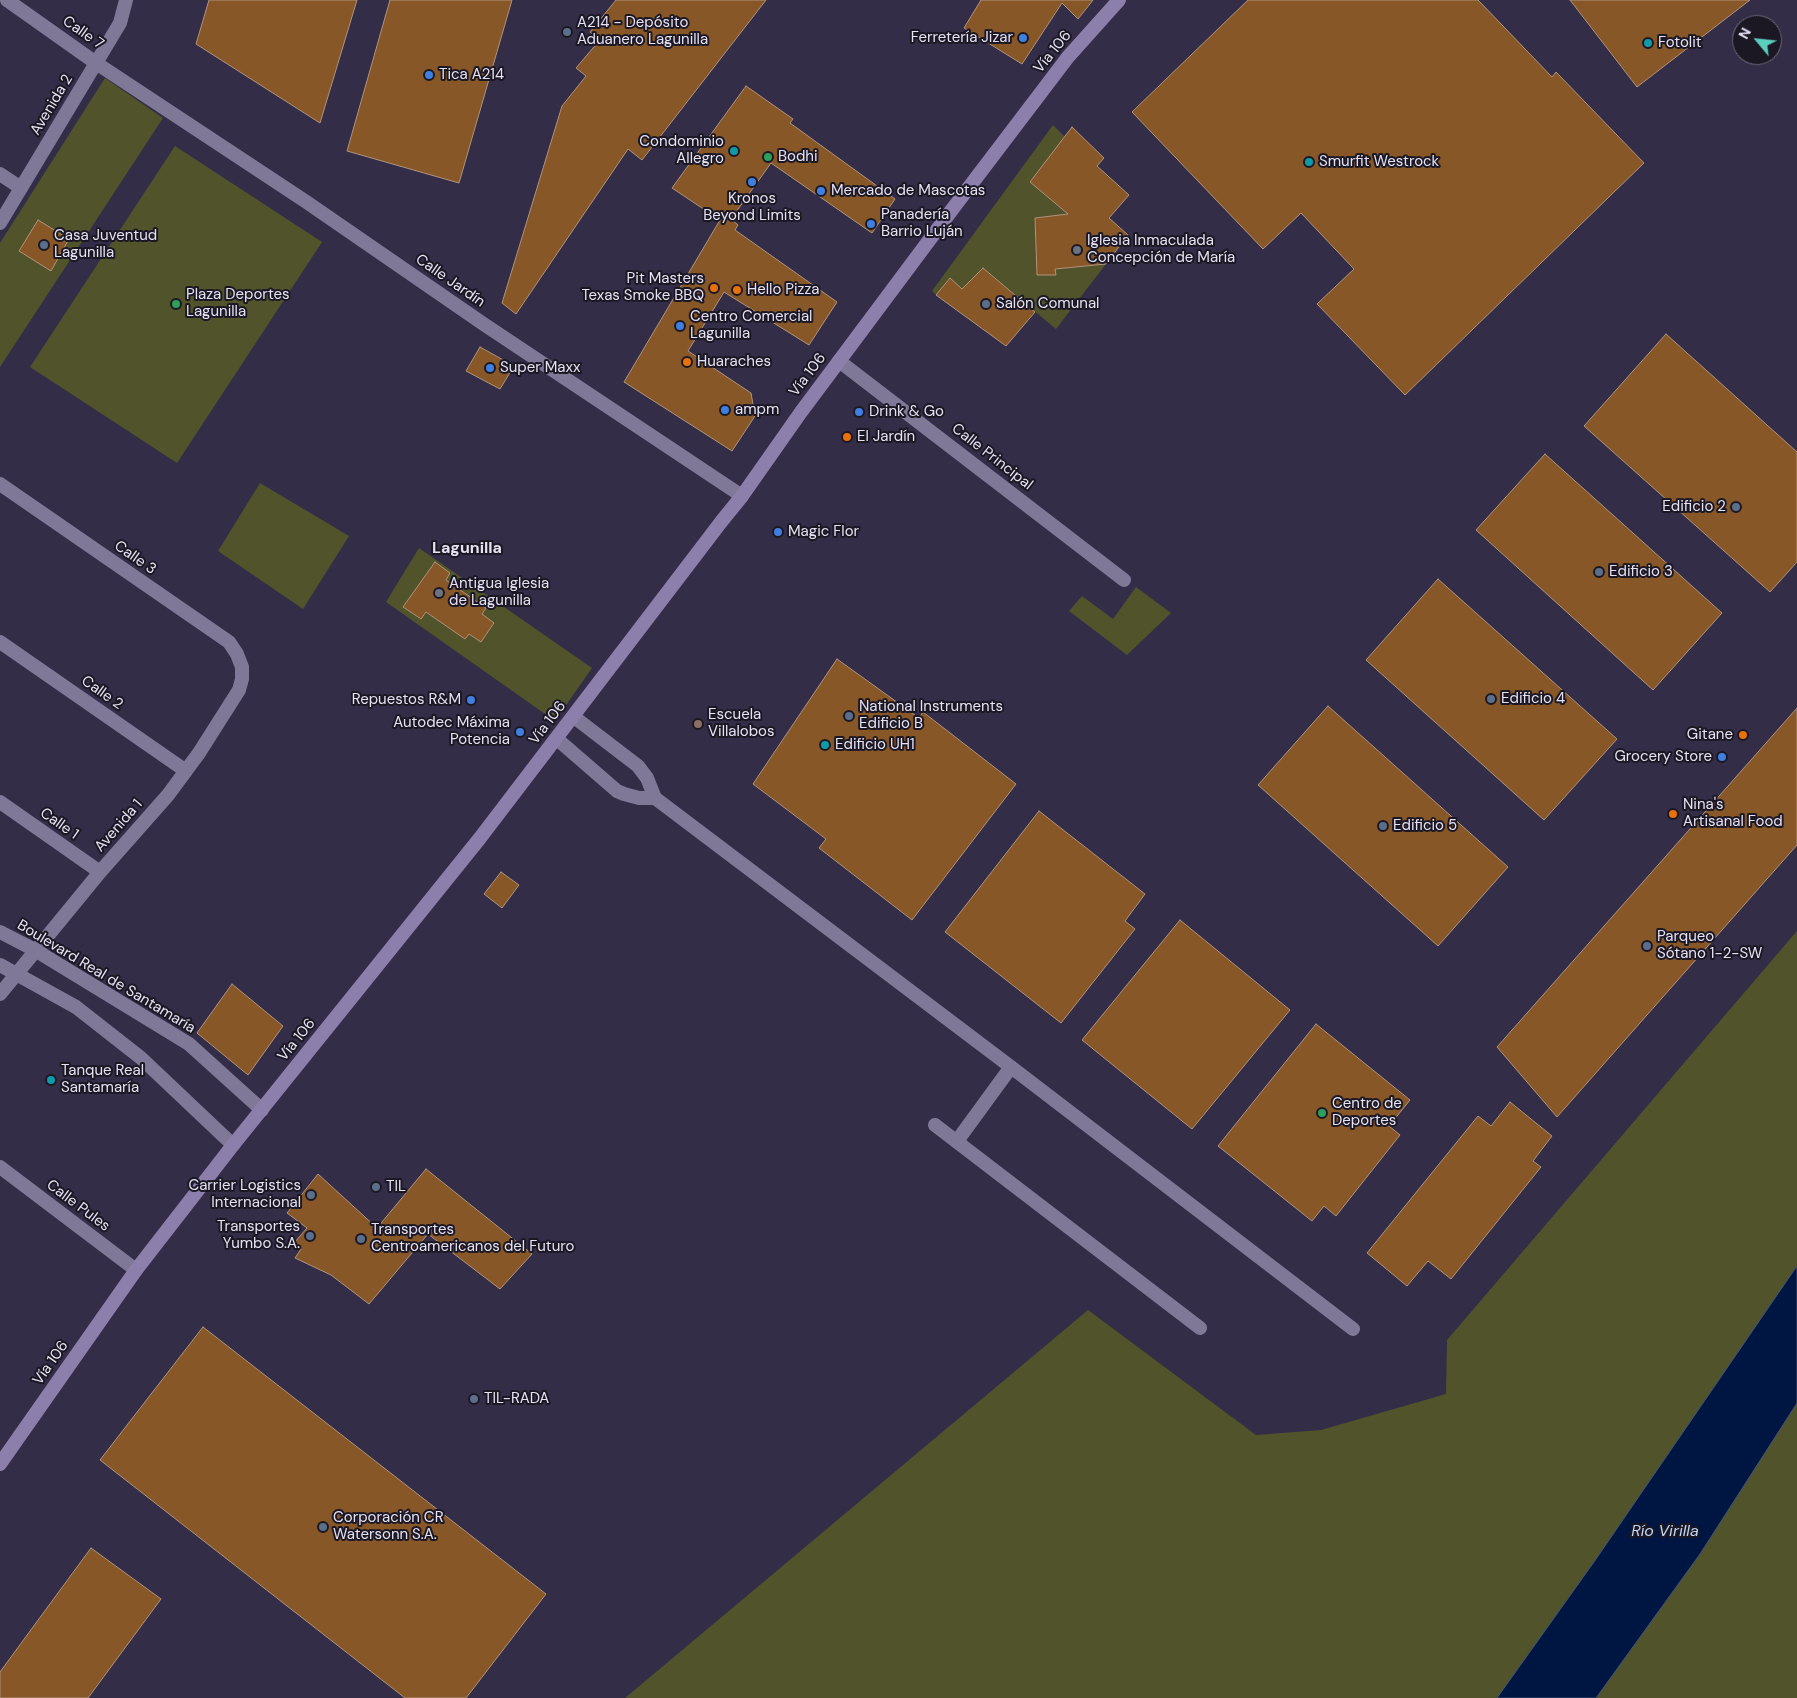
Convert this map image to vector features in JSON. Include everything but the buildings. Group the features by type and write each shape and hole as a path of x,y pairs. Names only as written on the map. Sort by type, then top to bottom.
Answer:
{"main road":[{"name":"Vía 106","path":"0,1464 136,1270 233,1145 480,838 557,739 742,496 839,361 1068,57 1119,0"}],"street":[{"name":"Calle 7","path":"7,0 96,63 141,92"},
{"name":"Avenida 2","path":"0,224 120,23 126,0"},
{"name":"Calle Jardín","path":"141,92 742,496"},
{"path":"0,174 21,188"},
{"name":"Calle Principal","path":"839,361 1124,580"},
{"name":"Calle 3","path":"0,484 229,642 238,654 242,667"},
{"name":"Calle 2","path":"0,642 186,771"},
{"name":"Avenida 1","path":"0,994 100,872 168,795 186,771 239,690 242,679 242,667"},
{"path":"574,717 638,766 648,778 655,798 1353,1329"},
{"path":"557,739 617,790 639,798 655,798"},
{"name":"Calle 1","path":"0,802 100,872"},
{"name":"Boulevard Real de Santamaría","path":"0,932 36,950 189,1044 262,1110"},
{"path":"0,965 76,1007 141,1058 233,1145"},
{"path":"957,1141 1011,1067"},
{"path":"935,1125 1200,1328"},
{"name":"Calle Pules","path":"0,1167 136,1270"}],"green space":[{"path":"105,78 163,118 0,367 0,243"},
{"path":"1053,125 1065,137 1030,182 1069,215 1103,213 1050,221 1049,216 1035,218 1037,275 1055,269 1106,264 1056,329 983,268 962,289 950,278 936,295 932,291"},
{"name":"Plaza Deportes Lagunilla","path":"175,146 322,242 177,463 30,367"},
{"path":"260,483 349,536 303,609 218,551"},
{"path":"419,548 592,668 555,721 386,602","holes":["435,563 450,573 446,580 486,608 482,614 494,624 481,642 469,634 465,639 426,612 420,619 403,607"]},
{"path":"1136,587 1171,613 1127,655 1069,611 1082,596 1113,619"},
{"path":"1797,931 1797,1266 1594,1562 1497,1698 625,1698 1088,1310 1256,1435 1321,1430 1446,1394 1447,1340"},
{"path":"1797,1403 1797,1698 1596,1698 1700,1554"}],"water":[{"name":"Río Virilla","path":"1797,1266 1797,1403 1700,1554 1596,1698 1497,1698 1594,1562"}],"place":[{"name":"A214 - Depósito Aduanero Lagunilla","path":"567,32"},
{"name":"Ferretería Jizar","path":"1023,38"},
{"name":"Fotolit","path":"1648,43"},
{"name":"Tica A214","path":"429,75"},
{"name":"Condominio Allegro","path":"734,151"},
{"name":"Bodhi","path":"768,157"},
{"name":"Smurfit Westrock","path":"1309,162"},
{"name":"Kronos Beyond Limits","path":"752,182"},
{"name":"Mercado de Mascotas","path":"821,191"},
{"name":"Panadería Barrio Luján","path":"871,224"},
{"name":"Casa Juventud Lagunilla","path":"44,245"},
{"name":"Iglesia Inmaculada Concepción de María","path":"1077,250"},
{"name":"Pit Masters Texas Smoke BBQ","path":"714,288"},
{"name":"Hello Pizza","path":"737,290"},
{"name":"Plaza Deportes Lagunilla","path":"176,304"},
{"name":"Salón Comunal","path":"986,304"},
{"name":"Centro Comercial Lagunilla","path":"680,326"},
{"name":"Huaraches","path":"687,362"},
{"name":"Super Maxx","path":"490,368"},
{"name":"ampm","path":"725,410"},
{"name":"Drink & Go","path":"859,412"},
{"name":"El Jardín","path":"847,437"},
{"name":"Edificio 2","path":"1736,507"},
{"name":"Magic Flor","path":"778,532"},
{"name":"Edificio 3","path":"1599,572"},
{"name":"Antigua Iglesia de Lagunilla","path":"439,593"},
{"name":"Edificio 4","path":"1491,699"},
{"name":"Repuestos R&M","path":"471,700"},
{"name":"National Instruments Edificio B","path":"849,716"},
{"name":"Escuela Villalobos","path":"698,724"},
{"name":"Autodec Máxima Potencia","path":"520,732"},
{"name":"Gitane","path":"1743,735"},
{"name":"Edificio UH1","path":"825,745"},
{"name":"Grocery Store","path":"1722,757"},
{"name":"Nina's Artisanal Food","path":"1673,814"},
{"name":"Edificio 5","path":"1383,826"},
{"name":"Parqueo Sótano 1-2-SW","path":"1647,946"},
{"name":"Tanque Real Santamaría","path":"51,1080"},
{"name":"Centro de Deportes","path":"1322,1113"},
{"name":"TIL","path":"376,1187"},
{"name":"Carrier Logistics Internacional","path":"311,1195"},
{"name":"Transportes Yumbo S.A.","path":"310,1236"},
{"name":"Transportes Centroamericanos del Futuro","path":"361,1239"},
{"name":"TIL-RADA","path":"474,1399"},
{"name":"Corporación CR Watersonn S.A.","path":"323,1527"}],"district":[{"name":"Lagunilla","path":"467,549"}]}
